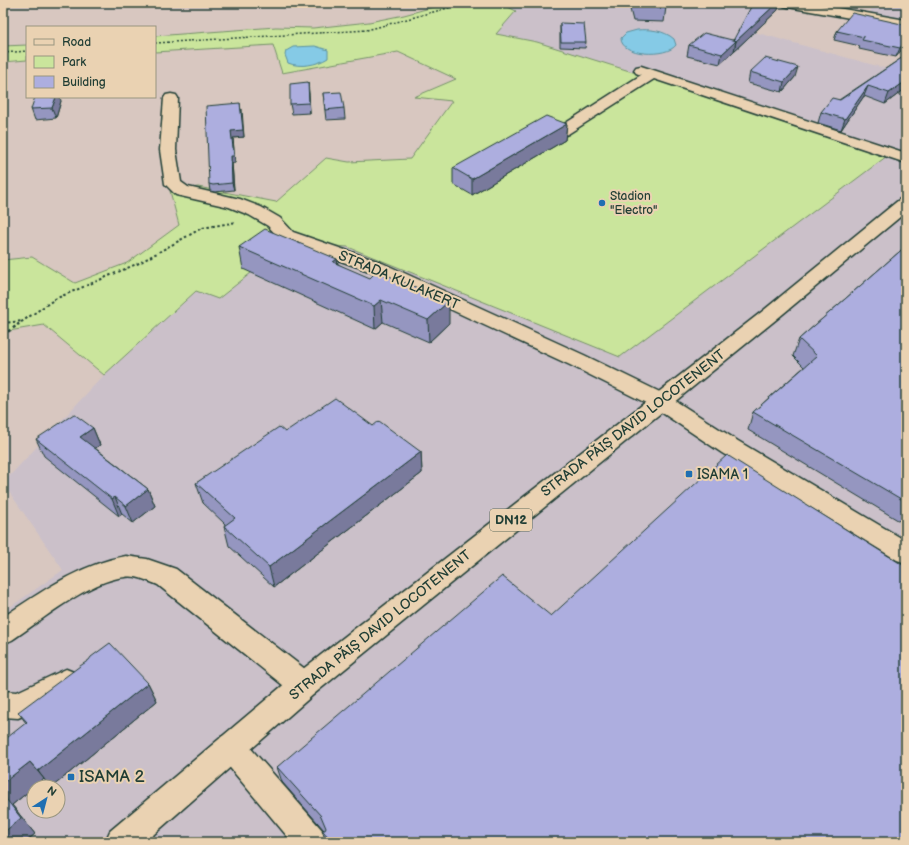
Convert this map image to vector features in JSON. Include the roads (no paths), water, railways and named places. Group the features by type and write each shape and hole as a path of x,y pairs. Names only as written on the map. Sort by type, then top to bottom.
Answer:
{"street":[{"path":"788,3 886,15 906,24"},
{"path":"562,131 646,72 906,158"},
{"name":"STRADA KULAKERT","path":"171,98 168,150 173,184 182,191 234,203 248,208 274,222 287,236 372,266 577,360 660,401 723,443 906,554"},
{"name":"STRADA PĂIȘ DAVID LOCOTENENT","path":"121,842 304,685 771,314 906,203"},
{"path":"3,632 77,584 106,571 126,566 149,570 167,577 304,685"},
{"path":"3,704 18,705 49,692 89,669"},
{"path":"231,747 312,842"}],"water":[{"path":"637,30 661,32 674,39 676,45 663,52 654,53 636,52 628,49 623,44 621,38 626,33"},
{"path":"315,46 328,50 328,58 308,65 293,65 288,63 285,55 286,51 293,47"}],"place":[{"name":"Stadion \"Electro\"","path":"602,203"},
{"name":"ISAMA 1","path":"689,474"},
{"name":"ISAMA 2","path":"71,777"}]}
